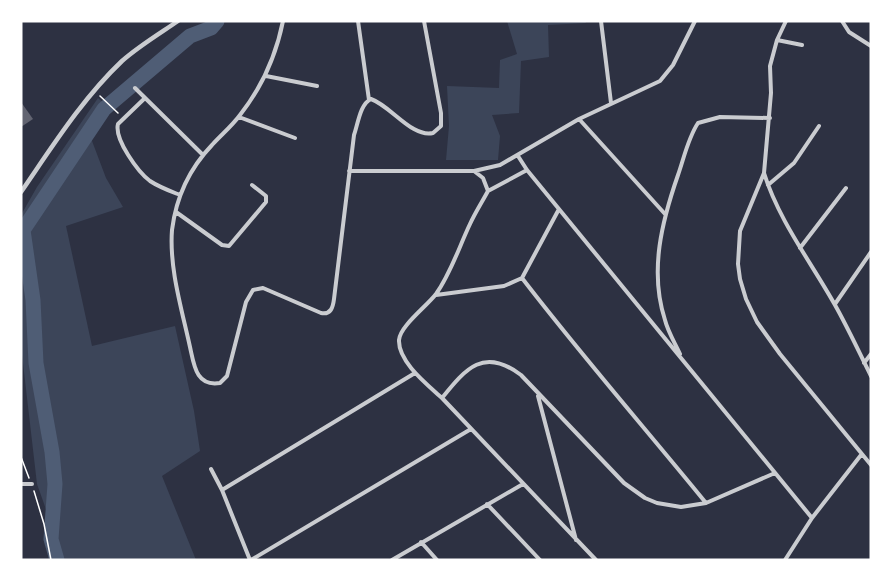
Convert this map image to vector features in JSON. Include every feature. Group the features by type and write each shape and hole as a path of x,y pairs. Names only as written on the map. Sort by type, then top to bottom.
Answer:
{"street":[{"path":"21,192 62,132 109,74 135,50 178,21"},
{"path":"284,21 266,76 238,117 203,155 190,174 180,195 176,212 172,249 194,364 202,380 211,383 224,381 230,370 246,302 253,290 262,288 321,313 326,314 331,310 354,135 361,112 369,100 358,21"},
{"path":"369,100 381,103 420,132 428,134 439,129 441,113 424,21"},
{"path":"601,21 611,103"},
{"path":"349,171 474,171 500,165 579,119 660,81 673,65 695,21"},
{"path":"786,21 777,40 770,66 770,118 764,173 740,231 739,272 746,299 757,322 780,354 871,465"},
{"path":"842,21 849,32 871,46"},
{"path":"777,40 802,45"},
{"path":"266,76 317,86"},
{"path":"135,88 203,155"},
{"path":"145,98 123,118 117,126 118,133 134,164 149,180 180,195"},
{"path":"238,117 295,138"},
{"path":"683,360 665,320 658,286 658,255 665,214 690,140 698,123 720,117 770,118"},
{"path":"579,119 665,214"},
{"path":"768,185 794,163 819,126"},
{"path":"518,156 527,170 812,518"},
{"path":"527,170 488,191 470,223 444,281 435,295 406,327 399,340 402,354 415,373 442,398 596,560"},
{"path":"474,171 483,178 488,191"},
{"path":"764,173 800,248 835,304 871,376"},
{"path":"176,212 222,245 229,246 266,202 266,196 252,185"},
{"path":"800,248 846,188"},
{"path":"435,295 504,286 522,278 559,209"},
{"path":"835,304 871,252"},
{"path":"522,278 706,503"},
{"path":"864,363 871,354"},
{"path":"442,398 472,366 491,361 508,366 521,375 634,492 668,506 681,507 706,503 775,473"},
{"path":"222,490 415,373"},
{"path":"537,393 576,541"},
{"path":"211,469 222,490 250,560 471,429"},
{"path":"785,560 812,518 861,455"},
{"path":"21,484 32,484"},
{"path":"392,560 524,484"},
{"path":"487,504 540,560"},
{"path":"421,542 438,560"}],"path":[{"path":"98,94 123,118"},
{"path":"21,457 44,524 51,560"}],"shaded area":[{"path":"507,21 585,21 586,23 548,25 549,57 521,61 519,113 492,115 500,136 498,160 446,160 449,126 447,86 499,88 500,60 517,54"},
{"path":"98,98 110,109 89,133 106,178 123,207 66,226 92,346 175,326 194,411 200,451 162,476 196,560 64,560 37,484 21,346 21,215 37,187"}],"building":[{"path":"21,102 33,119 21,127"}],"waterway":[{"path":"57,560 51,539 55,484 52,452 36,363 33,300 23,230 104,109 190,36 211,28 217,21"}]}
